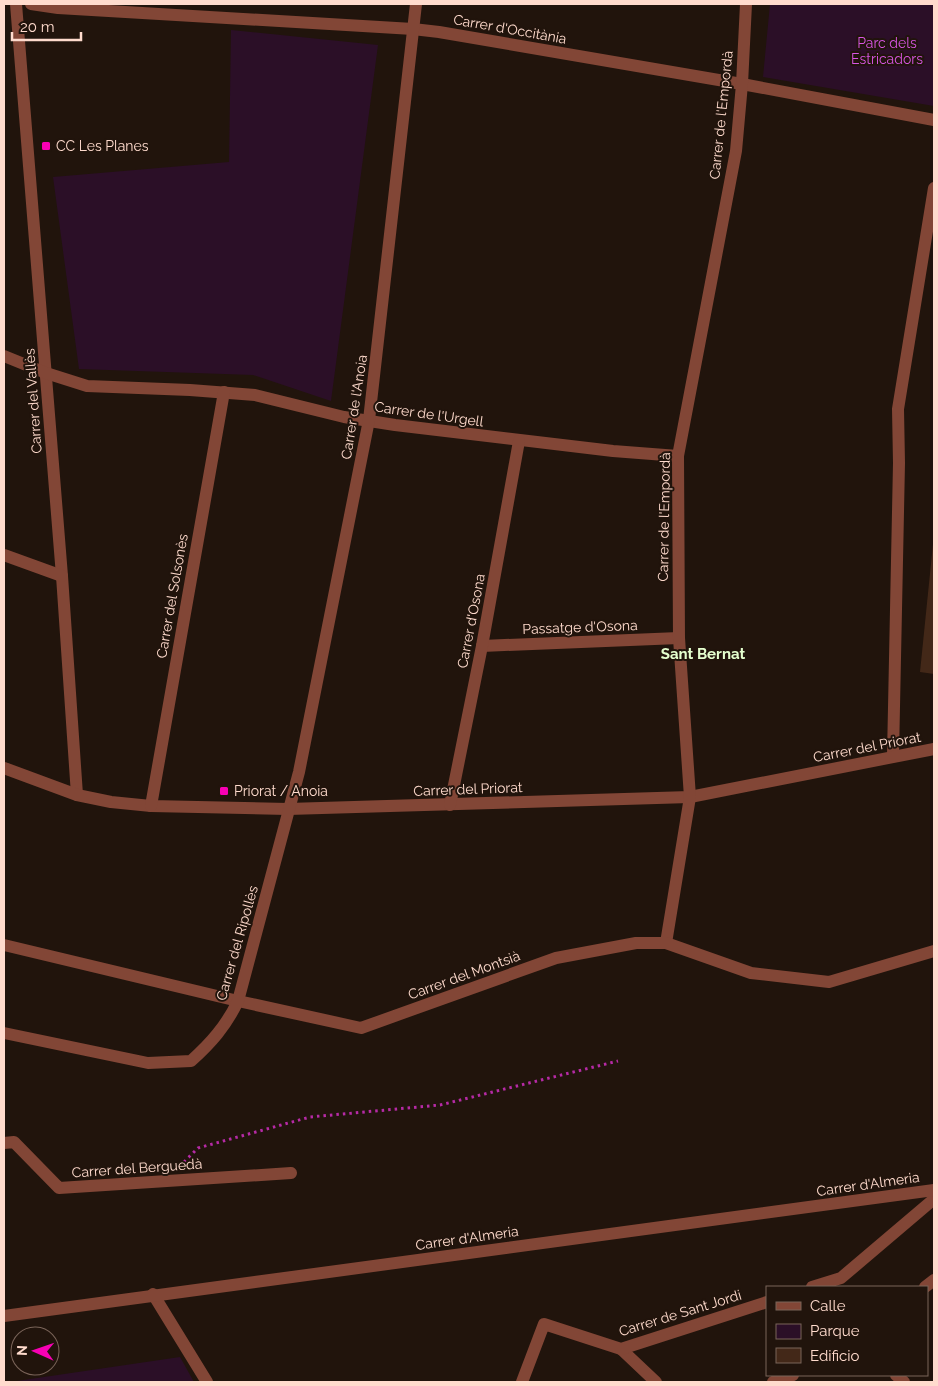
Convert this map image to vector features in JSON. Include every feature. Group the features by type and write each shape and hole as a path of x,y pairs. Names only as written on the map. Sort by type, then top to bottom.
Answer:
{"street":[{"name":"Carrer del Vallès","path":"16,4 62,576 77,795"},
{"name":"Carrer d'Occitània","path":"31,4 58,8 439,32 742,84 934,120"},
{"name":"Carrer de l'Anoia","path":"288,809 299,772 370,420 416,4"},
{"name":"Carrer de l'Empordà","path":"666,943 690,797 679,638 678,456 736,151 746,4"},
{"path":"893,756 899,463 898,408 934,188"},
{"name":"Carrer de l'Urgell","path":"4,356 46,373 88,386 255,395 395,426 613,451 678,456"},
{"name":"Carrer del Solsonès","path":"151,806 224,392"},
{"name":"Carrer d'Osona","path":"450,805 482,646 519,441"},
{"path":"4,555 62,576"},
{"name":"Passatge d'Osona","path":"482,646 679,638"},
{"name":"Carrer del Priorat","path":"4,768 77,795 111,802 151,806 288,809 690,797 934,749"},
{"name":"Carrer del Ripollès","path":"4,1033 148,1063 192,1061 219,1033 238,1001 288,809"},
{"name":"Carrer del Montsià","path":"4,945 238,1001 361,1028 556,958 636,942 666,943 751,973 829,982 934,951"},
{"name":"Carrer del Berguedà","path":"4,1143 14,1142 60,1188 291,1173"},
{"name":"Carrer d'Almeria","path":"4,1316 153,1294 934,1190"},
{"path":"820,1286 842,1283 934,1199"},
{"path":"153,1294 206,1382"},
{"name":"Carrer de Sant Jordi","path":"522,1382 544,1324 620,1349 766,1302"},
{"path":"620,1349 656,1382"},
{"path":"773,1382 790,1376"}],"path":[{"path":"167,1181 198,1148 310,1117 440,1105 618,1061"}],"green space":[{"name":"Parc dels Estricadors","path":"770,4 934,4 934,106 763,77"},
{"path":"231,30 378,45 331,401 253,375 79,369 53,177 229,162"},
{"path":"180,1357 194,1382 10,1382"}],"building":[{"path":"934,544 934,674 920,672"}],"place":[{"name":"CC Les Planes","path":"46,146"},
{"name":"Priorat / Anoia","path":"224,791"}],"district":[{"name":"Sant Bernat","path":"703,654"}]}
